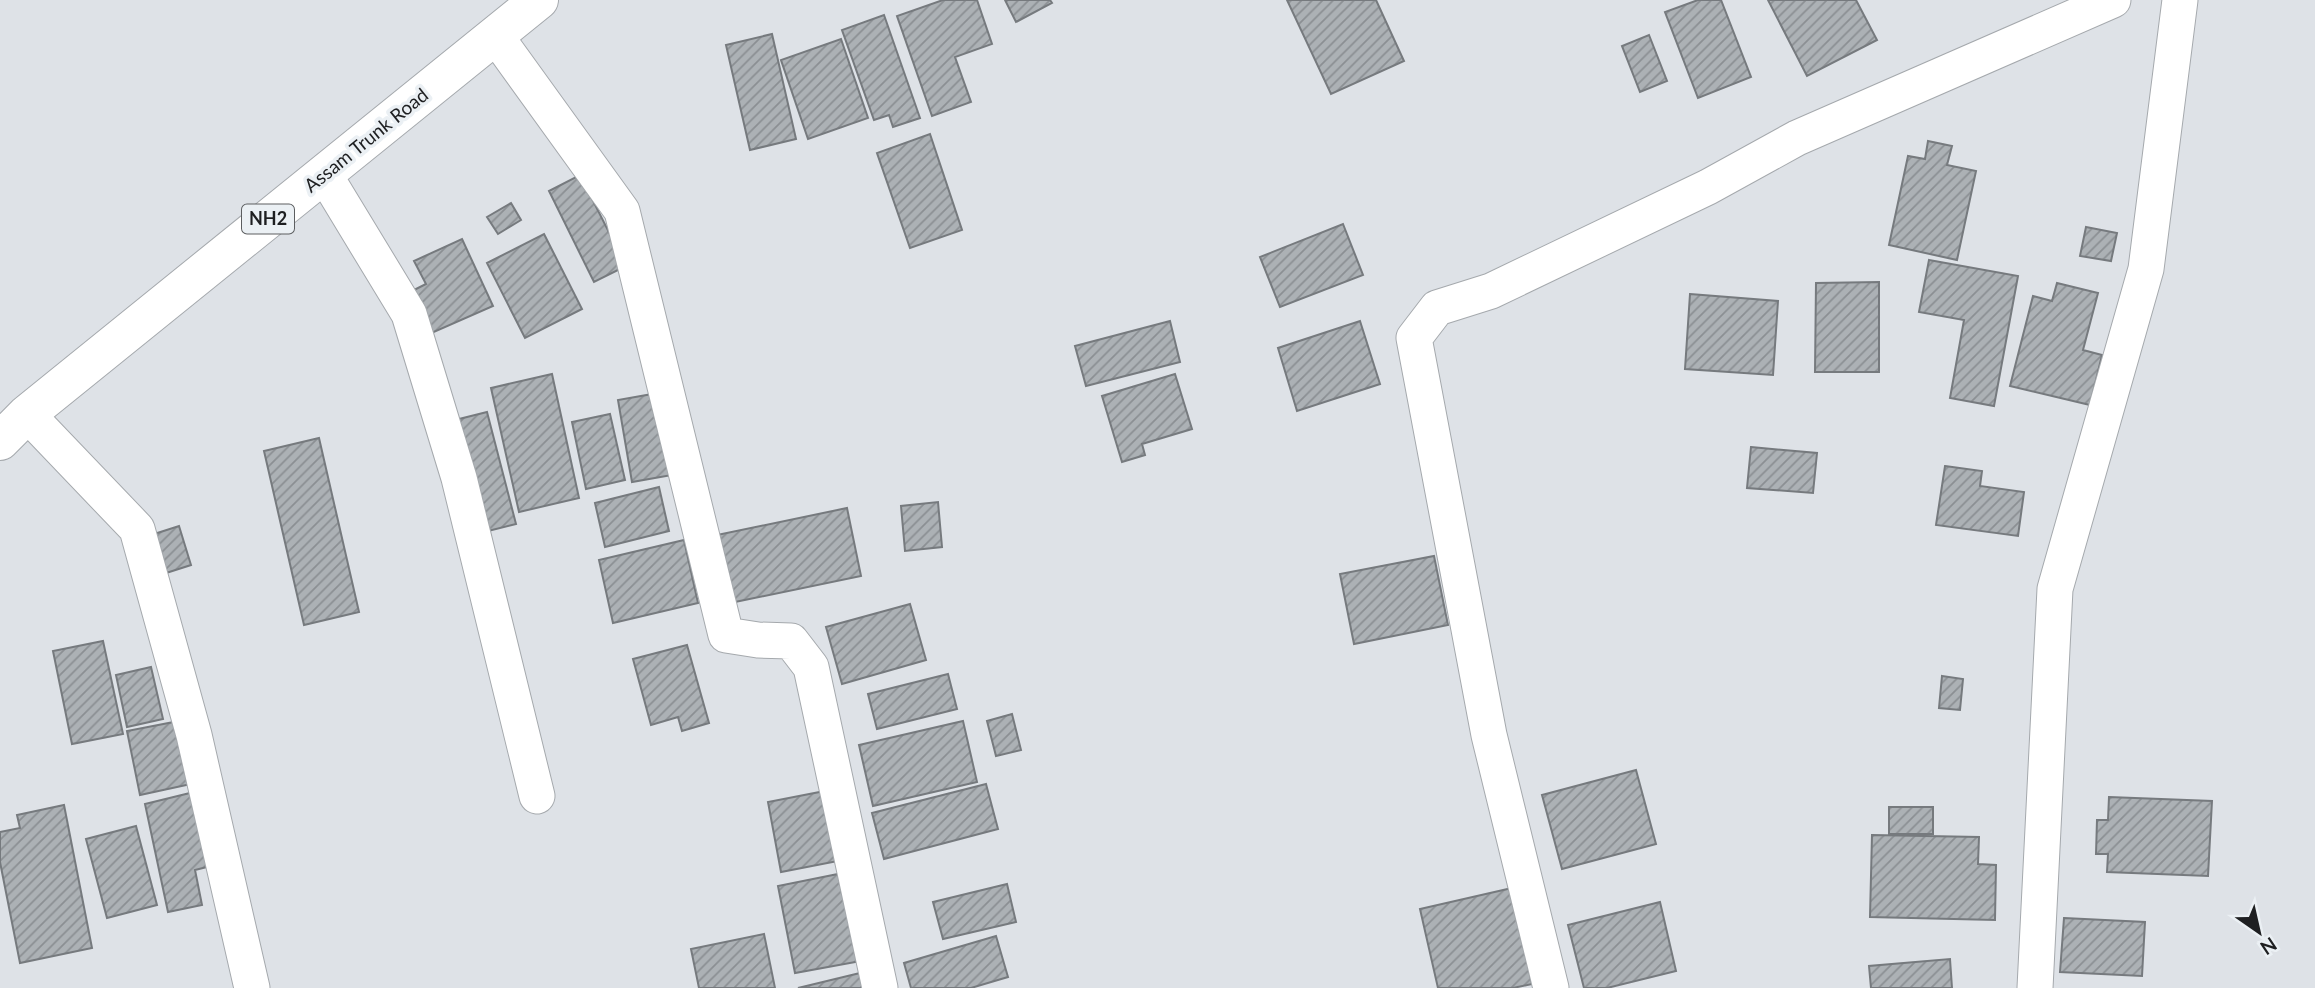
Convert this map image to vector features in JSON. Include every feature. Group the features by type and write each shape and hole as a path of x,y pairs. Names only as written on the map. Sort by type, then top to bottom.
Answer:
{"highway":[{"name":"Assam Trunk Road","path":"0,441 27,414 539,0"}],"street":[{"path":"1551,988 1489,735 1414,338 1437,308 1491,291 1708,187 1797,138 2113,0"},
{"path":"2035,988 2055,589 2146,268 2180,0"},
{"path":"495,35 622,211 726,635 758,640 791,640 811,667 880,988"},
{"path":"324,174 409,314 459,478 537,796"},
{"path":"27,414 136,529 194,735 252,988"}],"building":[{"path":"943,0 977,0 992,44 955,57 971,102 932,116 897,16"},
{"path":"1005,0 1050,0 1052,3 1016,22"},
{"path":"1287,0 1376,0 1404,61 1331,94"},
{"path":"1698,0 1721,0 1751,77 1698,98 1665,12"},
{"path":"1768,0 1856,0 1877,40 1807,76"},
{"path":"884,15 920,118 893,127 889,115 874,120 842,30"},
{"path":"772,34 796,139 750,150 726,45"},
{"path":"1649,35 1667,81 1640,92 1622,46"},
{"path":"841,39 868,118 808,139 781,60"},
{"path":"930,134 962,230 910,248 877,153"},
{"path":"1928,141 1952,146 1947,165 1976,171 1957,260 1889,245 1908,156 1925,159"},
{"path":"580,175 626,266 594,282 549,191"},
{"path":"511,203 521,220 498,234 487,217"},
{"path":"1343,224 1363,275 1280,307 1260,257"},
{"path":"2086,227 2117,233 2111,261 2080,256"},
{"path":"544,234 582,309 525,338 487,263"},
{"path":"462,239 493,306 427,335 408,293 426,284 414,261"},
{"path":"1929,260 2018,276 1994,406 1950,398 1964,320 1919,312"},
{"path":"1879,282 1879,372 1815,372 1816,283"},
{"path":"2057,283 2098,293 2083,350 2102,355 2090,405 2010,386 2033,296 2052,301"},
{"path":"1690,294 1778,301 1773,375 1685,369"},
{"path":"1170,321 1180,362 1086,386 1075,346"},
{"path":"1360,321 1380,384 1297,411 1278,348"},
{"path":"552,374 579,498 519,512 491,388"},
{"path":"1175,374 1192,429 1142,444 1145,455 1122,462 1102,396"},
{"path":"658,393 672,475 632,482 618,400"},
{"path":"487,412 516,524 476,534 447,422"},
{"path":"610,414 625,480 586,489 572,422"},
{"path":"319,438 359,612 304,625 264,451"},
{"path":"1751,447 1817,453 1813,493 1747,488"},
{"path":"1945,466 1982,471 1980,486 2024,492 2018,536 1936,525"},
{"path":"659,487 669,531 605,547 595,503"},
{"path":"938,502 942,547 905,551 901,506"},
{"path":"847,508 861,576 730,603 717,535"},
{"path":"179,526 191,565 160,575 148,536"},
{"path":"684,540 698,603 613,623 599,560"},
{"path":"1434,556 1448,625 1354,644 1340,574"},
{"path":"910,604 926,660 842,684 826,627"},
{"path":"103,641 123,734 72,744 53,651"},
{"path":"687,645 709,723 682,731 678,717 651,725 633,659"},
{"path":"151,667 163,719 127,727 116,675"},
{"path":"948,674 957,709 877,729 868,694"},
{"path":"1942,676 1963,679 1960,710 1939,708"},
{"path":"1012,714 1021,750 996,756 987,721"},
{"path":"179,721 191,784 140,795 127,731"},
{"path":"963,721 977,782 873,806 859,745"},
{"path":"1636,770 1656,844 1562,869 1542,795"},
{"path":"986,784 998,829 884,859 872,813"},
{"path":"830,790 843,860 781,872 768,802"},
{"path":"194,792 211,866 195,870 202,905 168,912 145,804"},
{"path":"2109,797 2212,801 2208,876 2107,872 2108,854 2096,854 2097,820 2108,820"},
{"path":"64,805 92,948 20,963 0,862 0,832 20,828 17,815"},
{"path":"1889,807 1933,807 1933,834 1889,834"},
{"path":"136,826 157,905 107,918 86,839"},
{"path":"1872,835 1979,837 1978,864 1996,865 1995,920 1870,917"},
{"path":"843,873 861,961 795,973 778,886"},
{"path":"1007,884 1016,922 943,939 933,902"},
{"path":"1512,888 1532,984 1513,988 1438,988 1420,909"},
{"path":"1660,902 1676,971 1607,988 1584,988 1568,925"},
{"path":"2064,918 2145,922 2142,976 2060,972"},
{"path":"764,934 775,988 699,988 691,949"},
{"path":"996,936 1008,977 971,988 911,988 904,963"},
{"path":"1950,959 1952,988 1871,988 1869,966"},
{"path":"860,973 863,988 798,988"}]}
